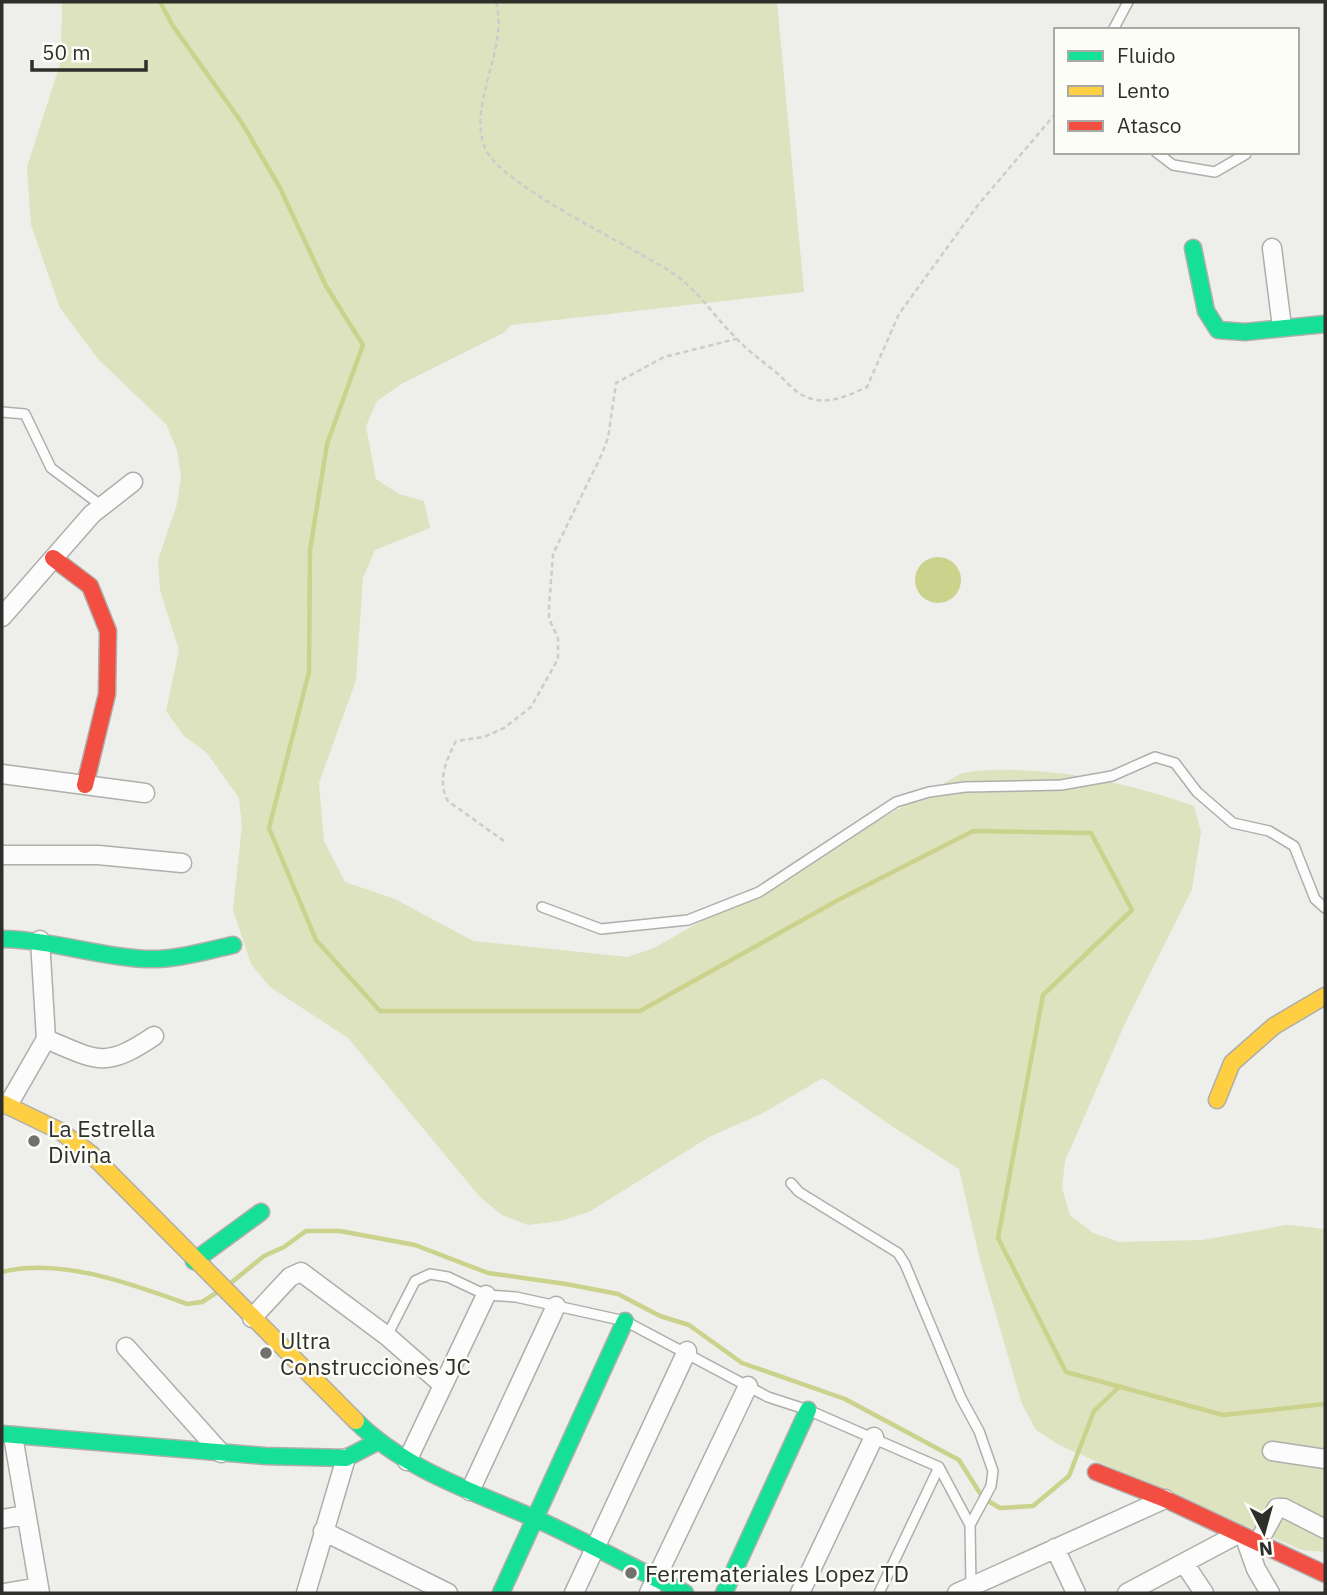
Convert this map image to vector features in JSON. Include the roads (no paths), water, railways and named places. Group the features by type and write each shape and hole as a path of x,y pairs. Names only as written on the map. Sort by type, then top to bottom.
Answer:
{"street":[{"path":"1194,248 1206,311 1218,330 1245,332 1325,324"},
{"path":"1272,248 1282,327"},
{"path":"4,608 102,506 132,482"},
{"path":"53,558 90,586 108,631 107,694 85,785"},
{"path":"2,774 145,793"},
{"path":"2,855 98,855 182,863"},
{"path":"2,939 40,940 147,959 179,957 233,945"},
{"path":"40,940 46,1039 5,1104 60,1131 91,1154 194,1261 377,1442 407,1461 597,1549 652,1586 685,1593"},
{"path":"1217,1100 1233,1063 1274,1026 1325,996"},
{"path":"46,1039 106,1061 126,1055 154,1036"},
{"path":"194,1261 261,1212"},
{"path":"252,1318 290,1277 301,1272 387,1336 443,1385"},
{"path":"407,1461 486,1295"},
{"path":"470,1491 556,1306"},
{"path":"501,1593 625,1321"},
{"path":"126,1347 221,1452"},
{"path":"574,1593 597,1549 687,1351"},
{"path":"652,1586 748,1386"},
{"path":"724,1593 808,1410"},
{"path":"4,1593 39,1590 7,1435 221,1452 346,1458 377,1442"},
{"path":"800,1593 874,1437"},
{"path":"1272,1451 1325,1459"},
{"path":"306,1593 346,1458"},
{"path":"1096,1472 1165,1499 1325,1574"},
{"path":"964,1590 1165,1499"},
{"path":"1134,1592 1184,1563 1247,1538 1278,1508 1284,1508 1325,1529"},
{"path":"2,1519 25,1515"},
{"path":"323,1531 448,1593"},
{"path":"1247,1538 1256,1569 1270,1593"},
{"path":"1055,1548 1076,1593"},
{"path":"1184,1563 1204,1593"}],"lane":[{"path":"1114,28 1128,2"},
{"path":"1159,154 1173,165 1215,172 1247,154"},
{"path":"2,412 25,414 51,468 102,506"},
{"path":"542,907 601,929 688,920 759,892 897,802 929,792 965,787 1061,785 1112,776 1155,757 1175,763 1197,792 1233,823 1269,831 1294,846 1315,898 1325,908"},
{"path":"791,1183 799,1192 902,1258 961,1398 979,1431 993,1471 991,1486 970,1525 964,1590"},
{"path":"387,1336 415,1281 430,1274 448,1277 486,1295 516,1297 625,1321 687,1351 768,1398 808,1410 939,1467 970,1525"},
{"path":"879,1593 939,1467"}],"waterway":[{"path":"160,2 173,26 242,123 280,188 326,286 363,345 327,444 310,550 309,672 269,828 316,940 380,1011 640,1011 840,899 973,831 1091,833 1132,910 1043,995 998,1238 1066,1372 1223,1415 1325,1404"},
{"path":"232,1282 264,1256 284,1247 306,1231 340,1231 415,1245 488,1273 618,1294 660,1316 689,1325 742,1363 845,1399 959,1460 983,1498 1000,1508 1033,1506 1069,1476 1094,1411 1120,1386"},
{"path":"2,1272 24,1268 72,1270 120,1281 187,1304 202,1302 216,1293"}],"place":[{"name":"La Estrella Divina","path":"34,1141"},
{"name":"Ultra Construcciones JC","path":"266,1353"},
{"name":"Ferremateriales Lopez TD","path":"631,1573"}]}
